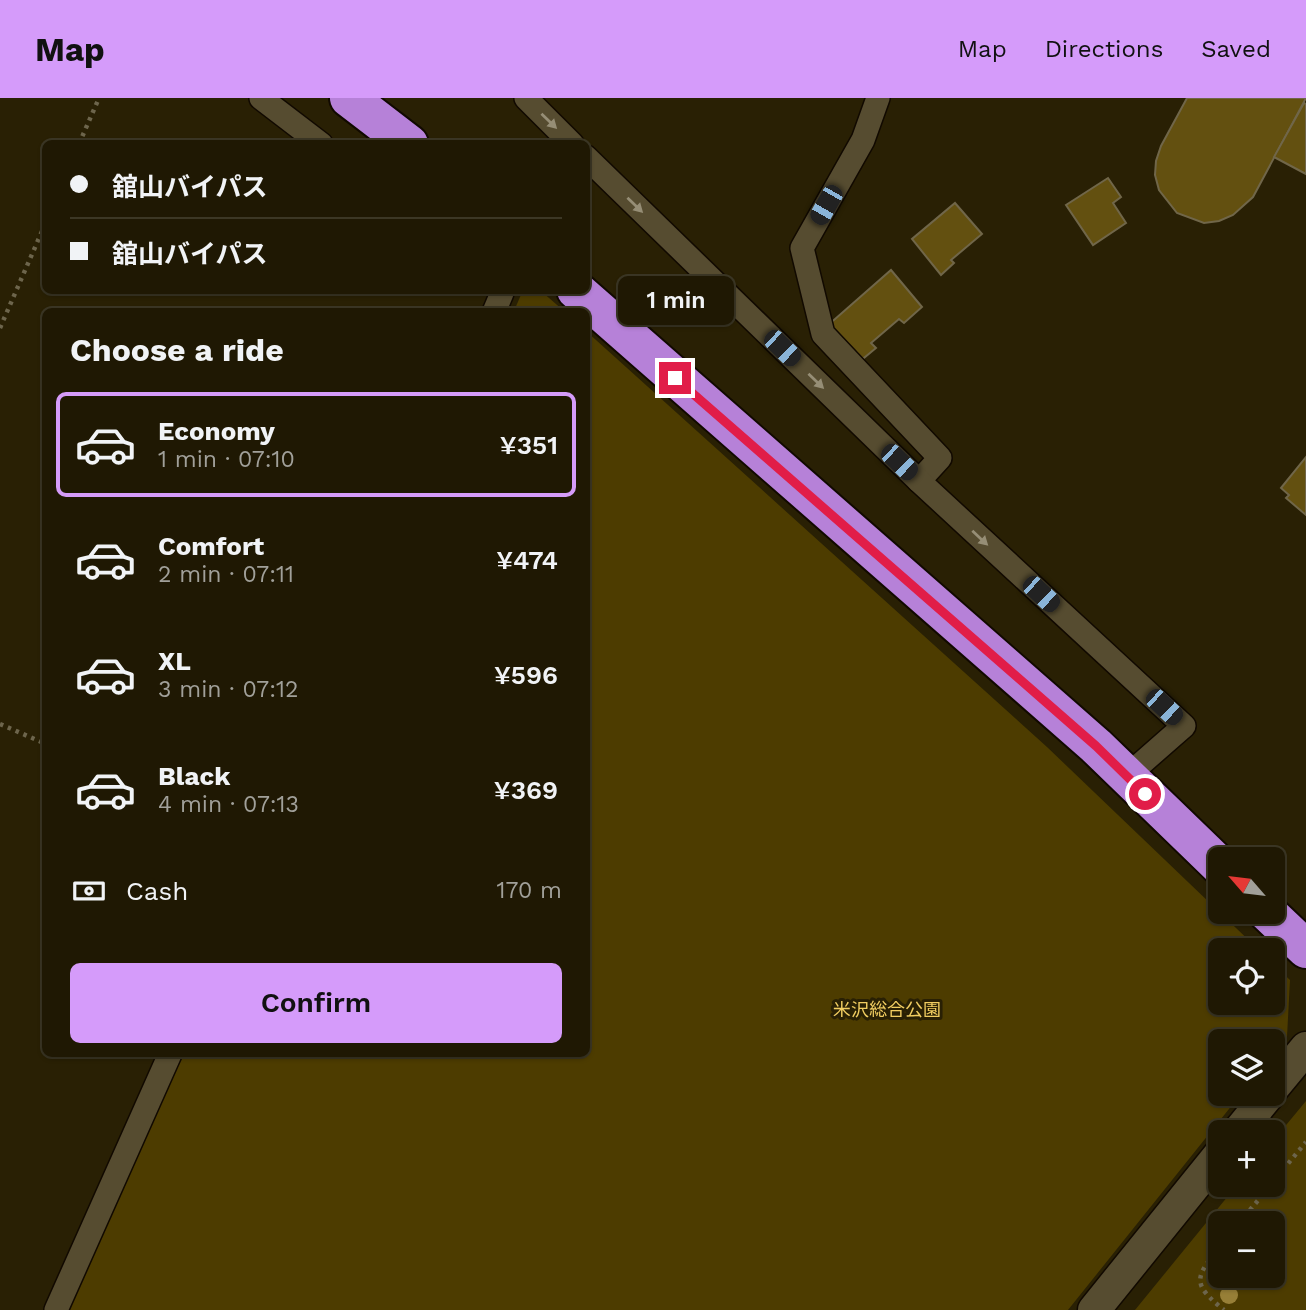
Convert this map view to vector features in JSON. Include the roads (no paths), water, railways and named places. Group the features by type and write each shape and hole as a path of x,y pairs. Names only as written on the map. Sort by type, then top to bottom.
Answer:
{"highway":[{"path":"349,98 406,140"},
{"path":"359,98 406,140"},
{"path":"382,98 408,140"},
{"path":"581,294 1127,776 1208,854"},
{"path":"1280,924 1306,949"}],"street":[{"path":"261,98 316,140"},
{"path":"526,98 568,140"},
{"path":"878,98 863,140 802,248 823,334 940,458 919,481"},
{"path":"590,161 919,481 1184,726 1127,776"},
{"path":"1285,1073 1306,1048"},
{"path":"56,1310 169,1057"},
{"path":"1248,1120 1259,1106"},
{"path":"1094,1310 1208,1169"}],"park label":[{"name":"米沢総合公園","path":"887,1009"}]}
